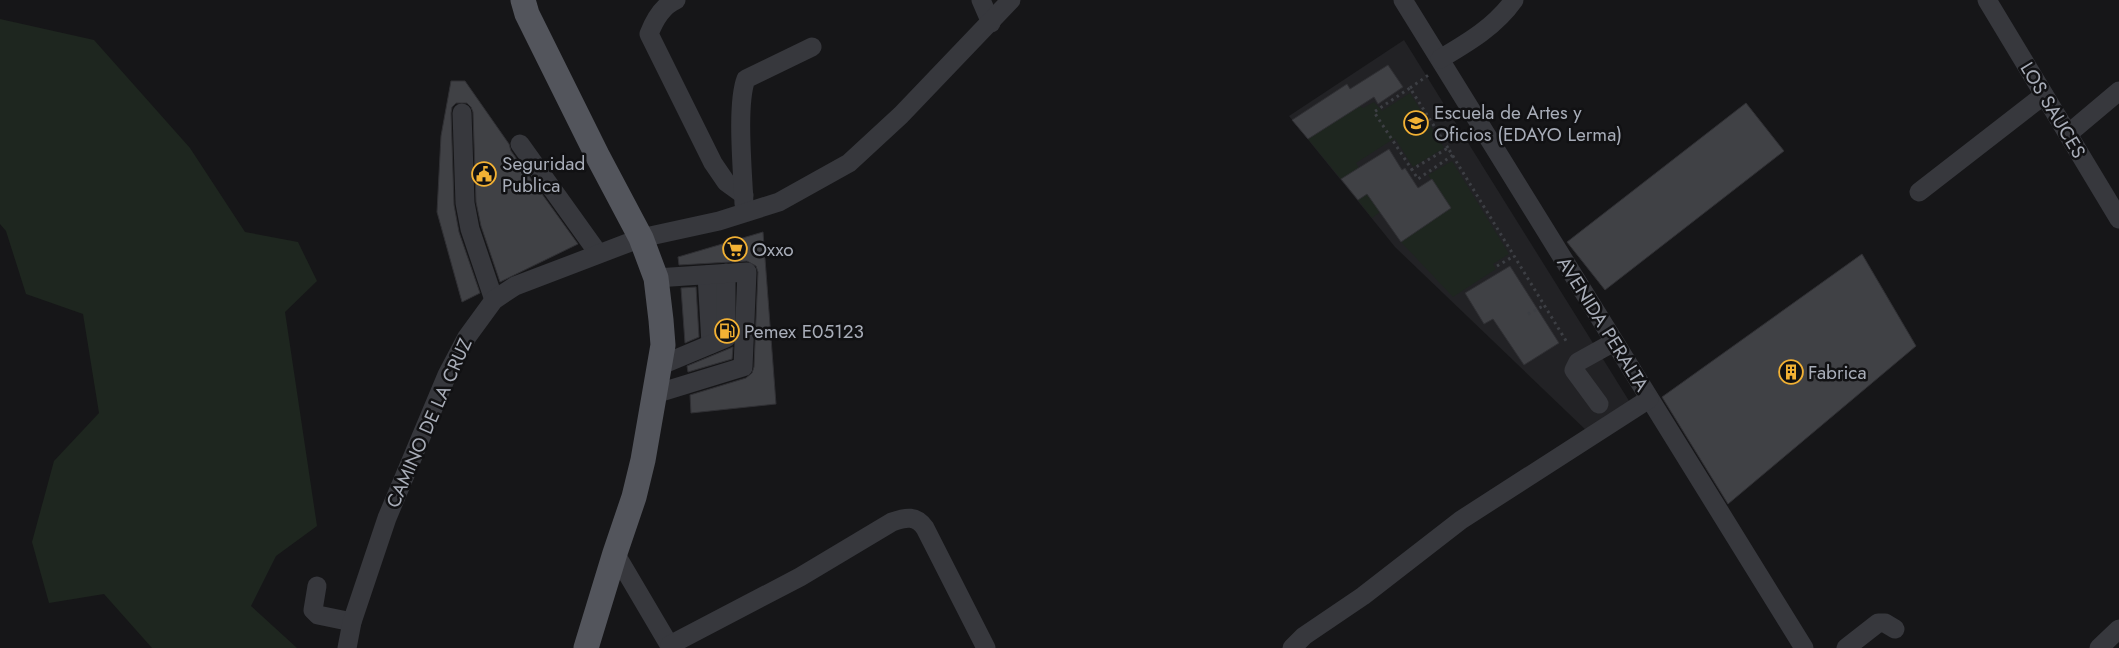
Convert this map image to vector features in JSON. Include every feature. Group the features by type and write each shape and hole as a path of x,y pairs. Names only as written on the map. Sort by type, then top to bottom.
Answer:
{"main road":[{"path":"523,0 527,14 597,155 641,238 656,278 663,345 634,498 586,648"}],"street":[{"path":"676,0 671,2 654,20 650,34 712,163 744,204"},
{"path":"981,0 991,23"},
{"name":"CAMINO DE LA CRUZ","path":"347,648 352,622 387,518 446,375 467,337 494,300 515,286 641,238 719,222 744,204 779,202 849,164 901,115 1011,0"},
{"name":"AVENIDA PERALTA","path":"1403,0 1804,648"},
{"path":"1442,62 1498,19 1514,0"},
{"name":"LOS SAUCES","path":"1987,0 2119,219"},
{"path":"744,204 742,88 746,79 812,46"},
{"path":"2068,134 2119,91"},
{"path":"1920,192 2044,95"},
{"path":"462,113 465,203 470,229 494,300"},
{"path":"520,144 598,253"},
{"path":"655,394 743,368 747,272 656,278"},
{"path":"659,366 726,338 726,273"},
{"path":"707,275 711,344"},
{"path":"1599,404 1574,370 1578,362 1614,342"},
{"path":"1292,648 1304,636 1363,596 1461,520 1649,399"},
{"path":"615,553 670,646 800,577 892,522 913,518 921,522 925,528 986,648"},
{"path":"317,586 313,610 315,613 352,622"},
{"path":"1846,648 1878,623 1885,623 1895,629"},
{"path":"2099,648 2119,629"}],"path":[{"path":"1442,62 1410,88 1374,112 1418,179 1440,162 1453,155"},
{"path":"1410,88 1568,344"},
{"path":"1411,170 1448,148"},
{"path":"1436,156 1440,162"},
{"path":"1424,163 1429,171"},
{"path":"1497,266 1514,256"},
{"path":"1528,314 1545,305"}],"shaded area":[{"path":"0,19 94,40 190,148 245,232 298,242 317,281 285,312 317,526 276,556 251,606 297,648 152,648 104,594 49,603 32,542 54,461 99,413 83,314 26,294 6,231 0,224"},
{"name":"Escuela de Artes y Oficios (EDAYO Lerma)","path":"1404,40 1631,404 1589,433 1395,247 1289,116"},
{"path":"1410,93 1444,148 1413,167 1395,138 1356,163 1359,168 1341,179 1308,139 1360,106 1363,108 1374,102 1382,111"},
{"path":"1452,161 1509,254 1493,264 1496,269 1453,297 1401,242 1451,208 1428,175"},
{"path":"1380,185 1380,212 1372,218 1358,200"}],"building":[{"path":"1388,65 1403,87 1378,104 1374,97 1308,139 1292,120 1347,84 1350,89"},
{"name":"Seguridad Publica","path":"451,81 465,81 509,144 511,151 578,244 500,282 481,226 476,202 473,112 467,103 456,103 452,107 451,113 454,205 459,232 480,293 462,302 437,212 441,136"},
{"path":"1746,103 1784,151 1605,290 1567,242"},
{"path":"1389,149 1402,170 1405,168 1418,188 1432,179 1451,208 1401,242 1367,194 1358,200 1341,179"},
{"path":"763,232 776,404 691,413 690,395 746,378 752,373 754,367 758,272 756,266 747,261 679,265 678,257"},
{"name":"Fabrica","path":"1862,254 1916,346 1728,504 1662,397"},
{"path":"1510,266 1559,343 1524,365 1493,319 1484,324 1465,293"},
{"path":"696,287 699,337 685,343 681,288"},
{"path":"733,347 732,359 688,372 687,366"}],"place":[{"name":"Escuela de Artes y Oficios (EDAYO Lerma)","path":"1416,123"},
{"name":"Seguridad Publica","path":"484,174"},
{"name":"Oxxo","path":"735,249"},
{"name":"Pemex E05123","path":"727,331"},
{"name":"Fabrica","path":"1791,372"}]}
